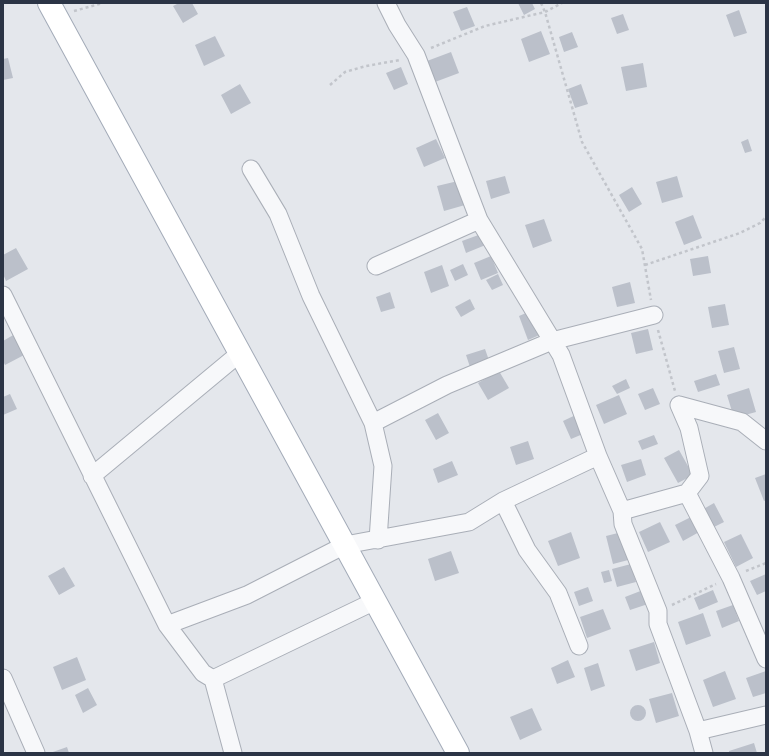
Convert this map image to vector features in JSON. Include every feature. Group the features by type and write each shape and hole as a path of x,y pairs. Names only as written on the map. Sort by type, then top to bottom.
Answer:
{"main road":[{"path":"53,9 458,753"}],"street":[{"path":"386,3 397,25 416,55 479,220 561,355 598,456 622,511 624,524 658,611 658,624 698,731 704,753"},
{"path":"251,169 278,214 311,296 372,422 382,466 378,540"},
{"path":"376,266 479,220"},
{"path":"3,295 167,625 203,673 213,679 233,753"},
{"path":"372,422 447,385 552,340 654,315"},
{"path":"92,476 240,354"},
{"path":"679,404 742,422 766,441"},
{"path":"622,511 687,493 700,476 689,428 679,404"},
{"path":"167,625 248,595 345,545 468,522 503,501 598,456"},
{"path":"687,493 731,578 766,659"},
{"path":"503,501 527,550 558,593 579,646"},
{"path":"213,679 376,601"},
{"path":"3,678 36,753"},
{"path":"698,731 766,715"}],"path":[{"path":"53,9 103,3"},
{"path":"541,3 545,12 582,142 642,249 654,315 679,404"},
{"path":"330,85 344,72 366,66 395,62 416,55 485,26 545,12 562,3"},
{"path":"645,265 740,233 760,223 766,217"},
{"path":"658,611 766,563"}],"building":[{"path":"179,3 192,3 198,14 183,23 173,6"},
{"path":"518,3 532,3 535,9 524,15"},
{"path":"467,7 475,26 461,31 453,12"},
{"path":"739,10 747,33 734,37 726,15"},
{"path":"623,14 629,30 617,34 611,18"},
{"path":"541,31 550,54 529,62 521,39"},
{"path":"572,32 578,47 564,52 559,37"},
{"path":"215,36 225,56 204,66 195,45"},
{"path":"451,52 459,73 435,82 427,61"},
{"path":"8,58 13,78 3,80 3,59"},
{"path":"643,63 647,87 626,91 621,67"},
{"path":"401,67 408,84 394,90 386,73"},
{"path":"240,84 251,103 231,114 221,95"},
{"path":"581,84 588,104 575,108 568,89"},
{"path":"436,139 445,158 424,167 416,148"},
{"path":"748,139 752,151 745,153 741,142"},
{"path":"505,176 510,193 491,199 486,181"},
{"path":"677,176 683,197 662,203 656,182"},
{"path":"458,181 465,205 444,211 437,186"},
{"path":"632,187 642,204 629,212 619,195"},
{"path":"693,215 702,238 684,245 675,222"},
{"path":"544,219 552,241 533,248 525,225"},
{"path":"484,233 488,244 466,253 462,241"},
{"path":"16,248 28,269 6,281 3,274 3,255"},
{"path":"491,256 498,273 481,280 474,263"},
{"path":"708,256 711,273 693,276 690,259"},
{"path":"463,264 468,275 455,281 450,270"},
{"path":"442,265 449,286 431,293 424,272"},
{"path":"498,274 503,285 492,290 486,280"},
{"path":"630,282 635,303 617,307 612,287"},
{"path":"390,292 395,308 381,312 376,297"},
{"path":"470,299 475,309 461,317 455,307"},
{"path":"725,304 729,325 712,328 708,307"},
{"path":"533,310 542,334 528,340 519,316"},
{"path":"648,329 653,350 636,354 631,333"},
{"path":"15,334 26,354 5,365 3,361 3,341"},
{"path":"734,347 740,369 724,373 718,351"},
{"path":"485,349 491,366 472,373 466,355"},
{"path":"499,371 509,388 488,400 478,383"},
{"path":"716,374 720,385 698,392 694,381"},
{"path":"626,379 630,388 617,394 612,386"},
{"path":"653,388 660,404 645,410 638,394"},
{"path":"749,388 756,412 734,418 727,395"},
{"path":"10,394 17,409 3,415 3,397"},
{"path":"619,395 627,414 604,424 596,405"},
{"path":"582,412 590,431 571,439 563,421"},
{"path":"438,413 449,433 436,440 425,420"},
{"path":"654,435 658,444 642,450 638,441"},
{"path":"528,441 534,459 516,465 510,447"},
{"path":"679,450 693,475 678,483 664,458"},
{"path":"641,459 646,475 627,482 621,465"},
{"path":"452,461 458,475 438,483 433,469"},
{"path":"766,474 766,500 764,501 755,478"},
{"path":"714,503 724,522 710,529 700,511"},
{"path":"693,516 701,531 683,541 675,525"},
{"path":"660,522 670,542 648,552 639,532"},
{"path":"626,531 632,559 613,564 606,536"},
{"path":"571,532 580,558 558,566 548,541"},
{"path":"741,534 753,558 736,567 724,542"},
{"path":"451,551 459,573 435,581 428,559"},
{"path":"631,564 636,582 617,587 612,569"},
{"path":"64,567 75,586 59,595 48,576"},
{"path":"609,570 612,581 604,583 601,572"},
{"path":"766,574 766,591 757,595 750,581"},
{"path":"588,587 593,601 579,606 574,592"},
{"path":"643,590 648,604 630,610 625,597"},
{"path":"713,590 718,602 699,610 694,598"},
{"path":"733,605 739,621 722,628 716,611"},
{"path":"603,609 611,629 587,638 580,617"},
{"path":"703,613 711,636 686,645 678,622"},
{"path":"654,642 660,663 636,671 629,650"},
{"path":"77,657 86,680 62,690 53,667"},
{"path":"568,660 575,677 557,684 551,668"},
{"path":"598,663 605,686 591,691 584,668"},
{"path":"725,671 736,699 713,707 703,680"},
{"path":"766,671 766,693 753,697 746,678"},
{"path":"88,688 97,705 83,713 75,695"},
{"path":"672,693 679,716 656,723 649,699"},
{"path":"635,705 641,705 646,710 644,719 641,721 635,721 630,716 630,710"},
{"path":"532,708 542,730 520,740 510,717"},
{"path":"754,743 757,753 729,753 729,751"},
{"path":"67,747 69,753 50,753"}]}
